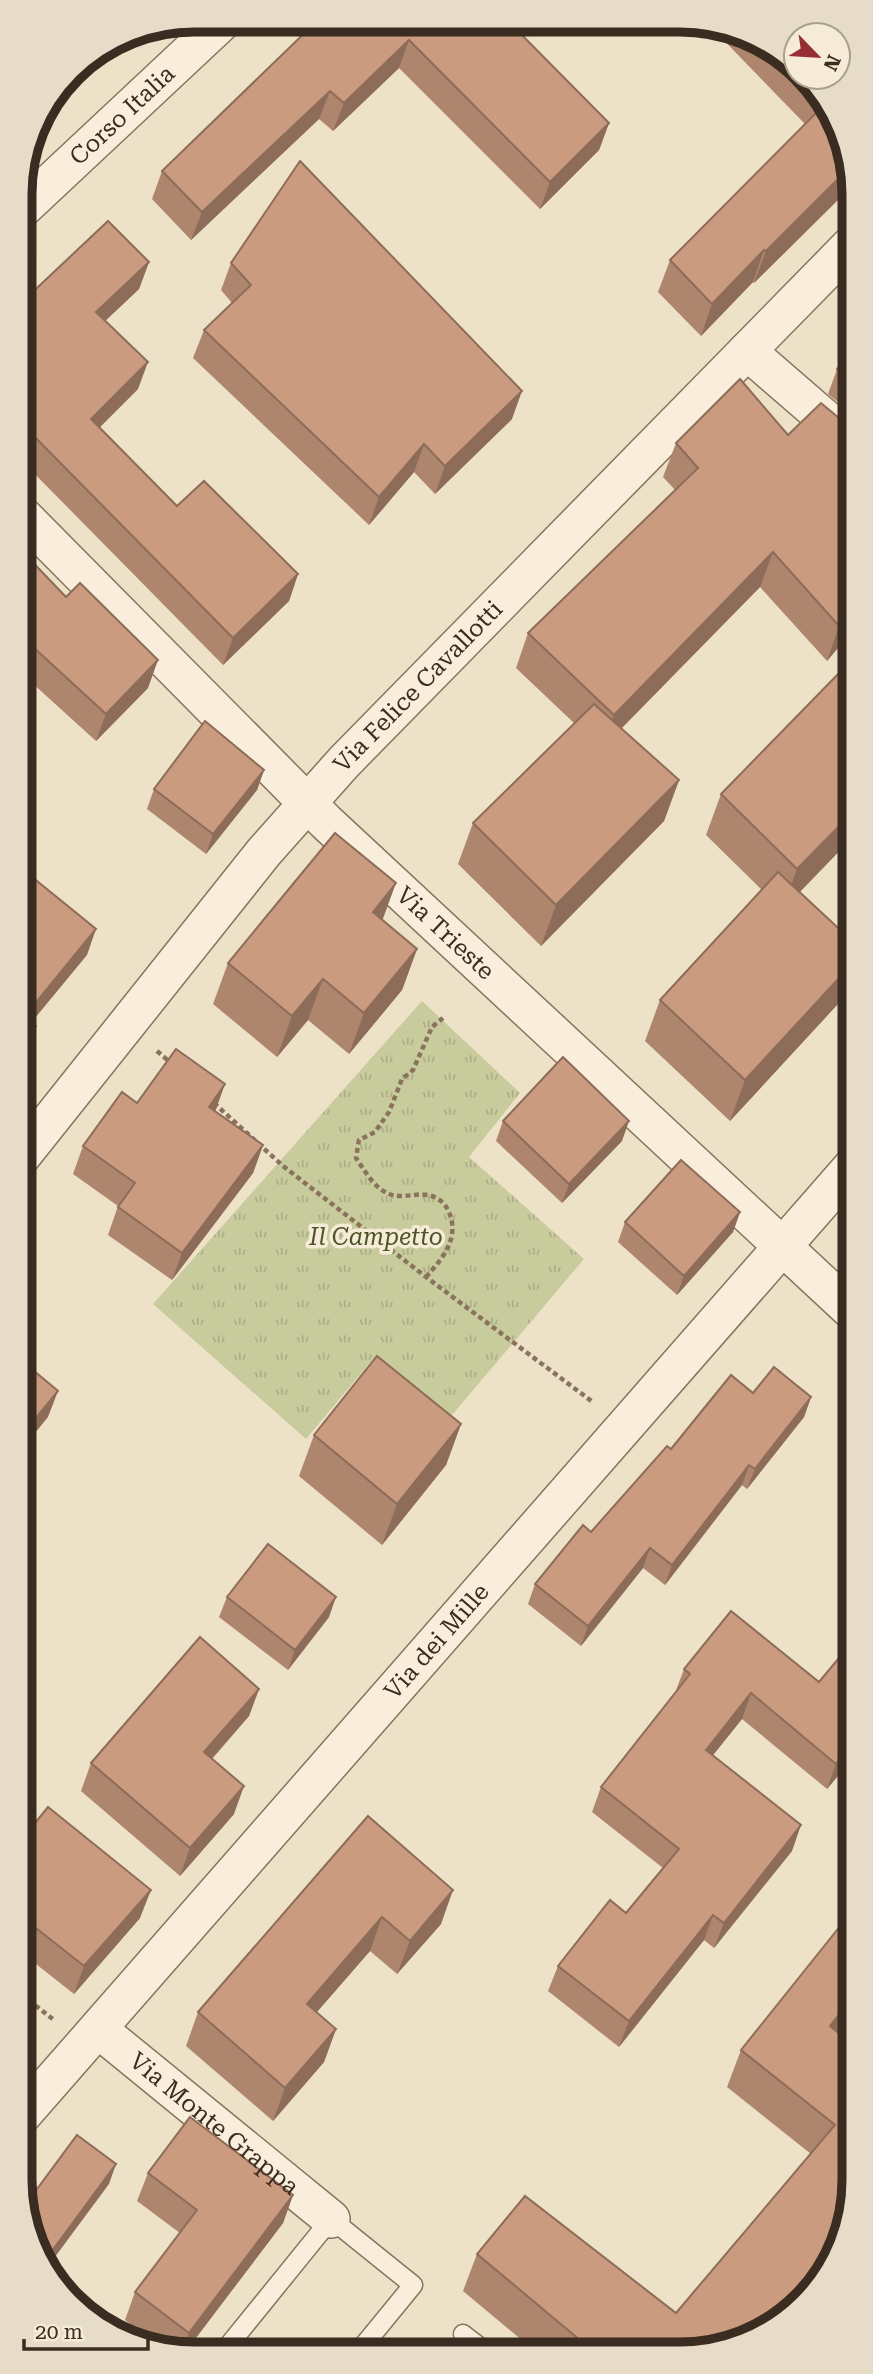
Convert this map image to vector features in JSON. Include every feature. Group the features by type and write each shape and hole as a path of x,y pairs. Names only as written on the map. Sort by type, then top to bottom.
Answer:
{"street":[{"name":"Corso Italia","path":"32,200 211,32"},
{"name":"Via Felice Cavallotti","path":"32,1143 264,852 344,762 842,254"},
{"path":"747,351 842,434"},
{"name":"Via Trieste","path":"32,525 307,803 841,1301"},
{"name":"Via dei Mille","path":"32,2105 842,1179"},
{"name":"Via Monte Grappa","path":"97,2029 331,2219"}],"lane":[{"path":"231,2342 331,2219 413,2285 366,2342"},
{"path":"463,2334 473,2342"}],"path":[{"path":"425,1277 442,1259 451,1244 453,1224 447,1208 440,1199 426,1195 408,1197 388,1194 376,1185 356,1158 359,1140 375,1132 389,1112 402,1079 413,1070 432,1027 443,1017"},
{"path":"148,1042 177,1069"},
{"path":"206,1095 283,1166 425,1277 595,1404"},
{"path":"32,2003 54,2020"}],"green space":[{"name":"Il Campetto","path":"422,1001 520,1093 469,1157 584,1259 447,1421 373,1359 306,1439 153,1304"}],"building":[{"path":"306,32 519,32 609,123 550,182 409,40 344,103 330,91 202,212 162,171"},
{"path":"818,111 833,141 840,177 712,304 670,260"},
{"path":"300,161 522,391 445,466 424,444 379,497 204,330 251,285 231,263"},
{"path":"108,221 149,262 96,312 148,362 91,419 177,506 204,481 298,574 233,638 32,434 32,293"},
{"path":"740,379 788,435 821,403 842,420 842,623 839,626 773,552 614,715 528,633 698,468 676,443"},
{"path":"32,562 66,597 80,583 158,660 106,714 32,646"},
{"path":"842,670 842,823 797,869 721,794"},
{"path":"594,704 679,780 556,905 473,823"},
{"path":"205,721 264,770 213,834 154,789"},
{"path":"335,833 396,883 373,912 417,949 364,1013 323,979 292,1016 228,963"},
{"path":"778,872 842,931 842,975 745,1080 660,1000"},
{"path":"32,877 96,929 32,1007"},
{"path":"176,1049 225,1084 209,1107 263,1145 182,1253 118,1207 135,1183 83,1146 122,1092 137,1103"},
{"path":"563,1057 629,1121 569,1184 503,1121"},
{"path":"681,1160 740,1212 684,1276 625,1222"},
{"path":"377,1356 461,1424 397,1504 314,1435"},
{"path":"774,1367 811,1397 755,1469 749,1465 672,1565 650,1548 588,1626 535,1584 583,1525 591,1532 667,1446 671,1449 731,1375 753,1393"},
{"path":"32,1369 58,1391 32,1423"},
{"path":"268,1544 336,1597 295,1650 227,1597"},
{"path":"731,1611 819,1682 841,1655 841,1758 836,1764 751,1693 706,1750 801,1825 724,1923 713,1915 629,2021 558,1966 610,1900 626,1913 679,1849 601,1787 690,1674 684,1669"},
{"path":"200,1637 259,1689 204,1752 244,1786 190,1848 91,1763"},
{"path":"48,1807 151,1890 84,1966 32,1925 32,1827"},
{"path":"368,1816 453,1890 410,1941 382,1917 307,2004 336,2029 285,2088 198,2012"},
{"path":"841,1925 841,2012 830,2026 841,2035 840,2202 836,2222 820,2262 801,2287 770,2315 732,2334 701,2341 582,2342 477,2254 525,2196 676,2313 835,2125 741,2050"},
{"path":"190,2117 293,2195 189,2333 135,2292 197,2210 148,2173"},
{"path":"77,2135 116,2164 49,2254 40,2233 33,2195"}]}
